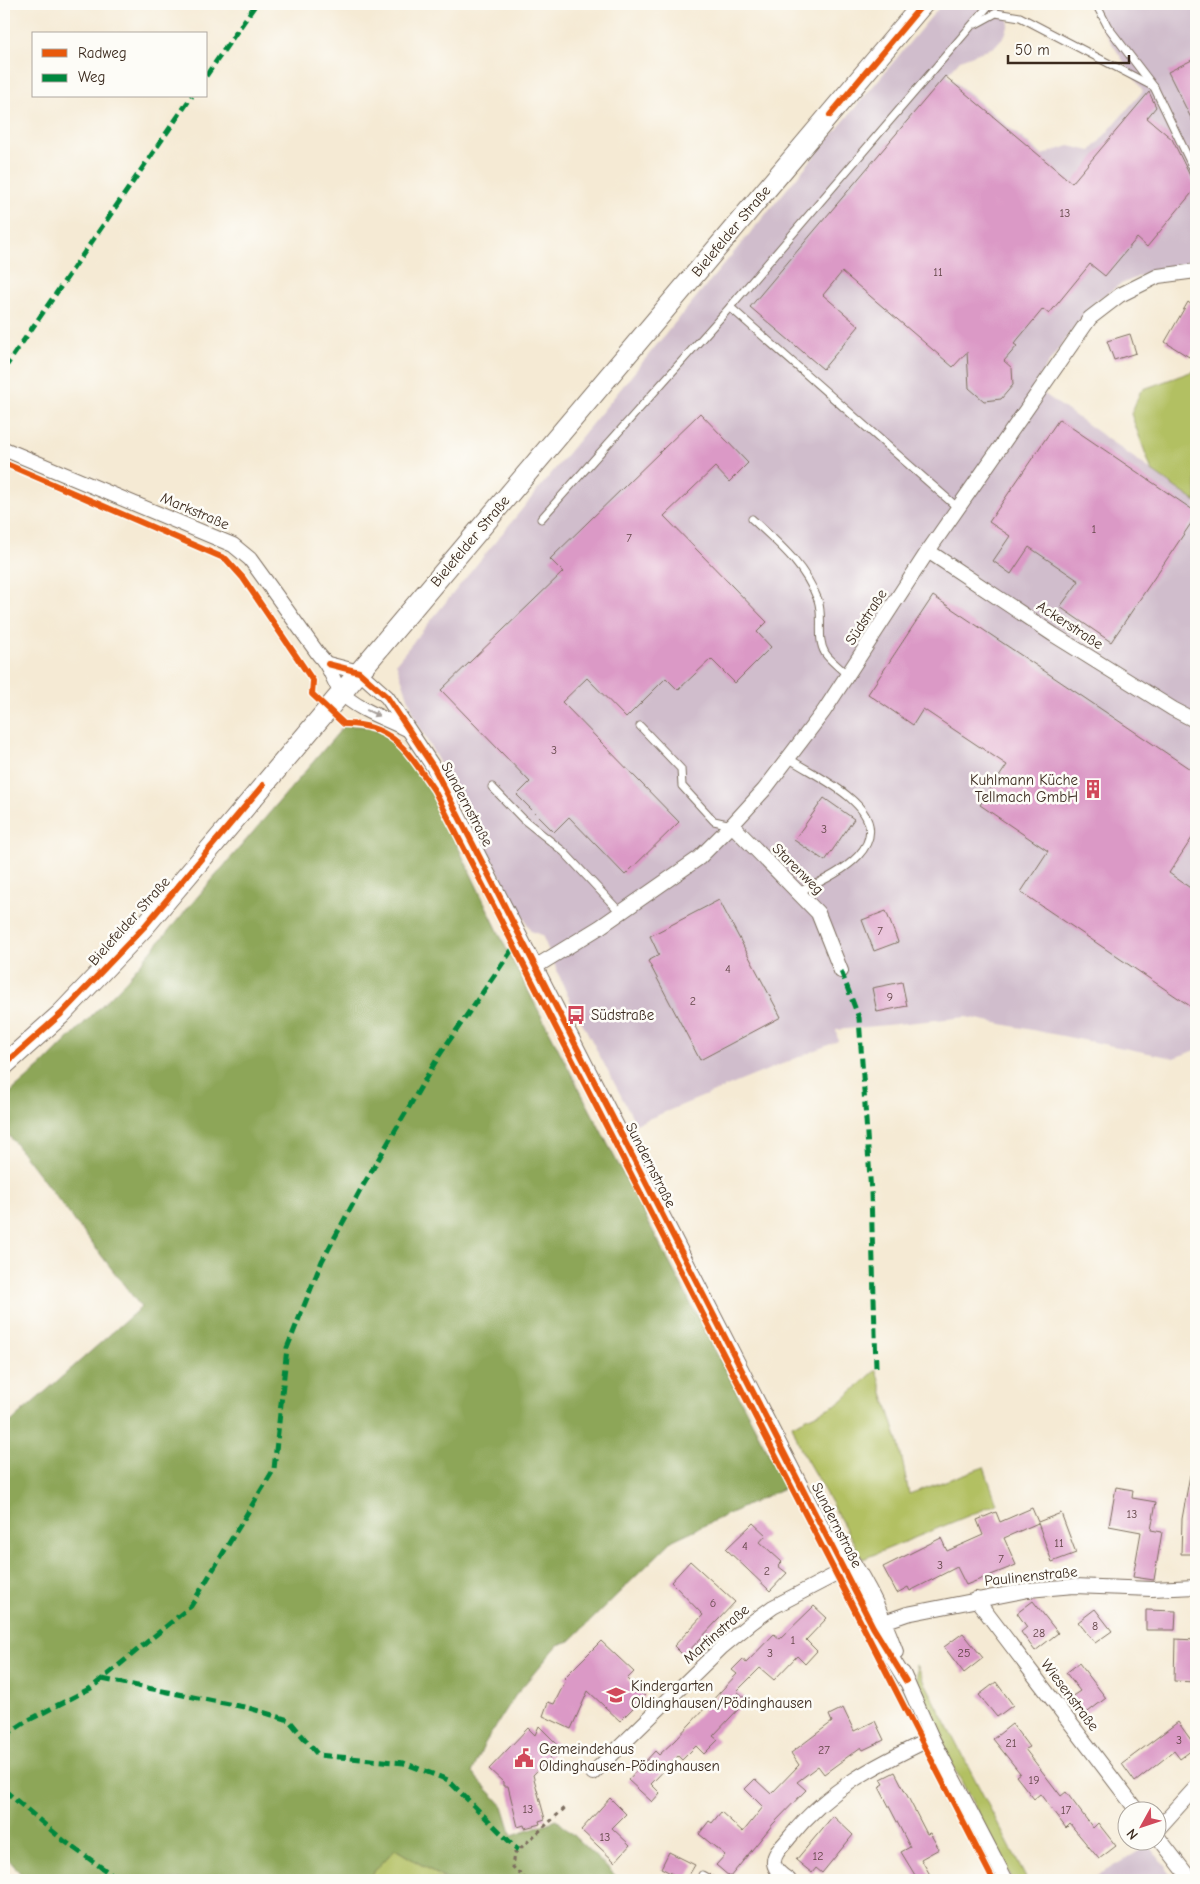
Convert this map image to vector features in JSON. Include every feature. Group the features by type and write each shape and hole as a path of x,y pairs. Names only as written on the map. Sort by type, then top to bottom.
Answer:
{"main road":[{"name":"Bielefelder Straße","path":"4,1065 62,1014 144,927 922,4"}],"street":[{"name":"Südstraße","path":"536,966 622,913 698,858 732,826 764,790 847,675 928,551 1090,318 1120,295 1158,276 1196,271"},
{"name":"Markstraße","path":"4,449 233,545 250,559 318,655 328,664 342,692"},
{"name":"Ackerstraße","path":"928,551 1062,640 1173,709 1196,721"},
{"path":"328,664 359,672"},
{"name":"Sundernstraße","path":"359,672 387,697 434,768 816,1510 850,1567 879,1624 932,1738 1006,1880"},
{"path":"342,692 363,708 408,729"},
{"name":"Starenweg","path":"732,826 818,913 841,971"},
{"name":"Martinstraße","path":"593,1773 722,1647 751,1623 773,1607 850,1567"},
{"name":"Paulinenstraße","path":"879,1624 907,1614 976,1599 1074,1586 1152,1589 1196,1587"},
{"name":"Wiesenstraße","path":"976,1599 1130,1802"},
{"path":"779,1878 774,1864 775,1855 797,1828 832,1793 874,1766 932,1738"},
{"path":"1168,1818 1196,1787"},
{"path":"1168,1850 1191,1880"}],"lane":[{"path":"541,519 730,307 990,4"},
{"path":"1096,4 1108,27 1154,87 1196,174"},
{"path":"972,26 996,13 1020,17 1154,87"},
{"path":"730,307 958,508"},
{"path":"752,519 790,553 809,581 821,610 820,638 825,653 847,675"},
{"path":"640,726 680,769 682,786 714,821 732,826"},
{"path":"788,758 850,798 865,815 870,828 869,842 859,855 841,871 798,892"},
{"path":"492,787 523,819 564,852 622,913"},
{"path":"702,1875 711,1880"}],"path":[{"path":"526,1880 512,1866 514,1854 566,1807"}],"shaded area":[{"path":"942,4 1004,4 1009,24 1005,35 994,47 960,60 947,75 1042,155 1069,146 1091,151 1143,91 1088,4 1196,4 1196,261 1147,273 1119,285 1095,302 1068,335 1033,386 1196,502 1196,1050 1174,1058 966,1017 836,1030 838,1041 636,1124 567,994 542,935 531,931 416,720 396,663 673,325"},
{"path":"1137,1852 1154,1852 1175,1880 1090,1880"}],"green space":[{"path":"1196,370 1196,502 1152,471 1131,414 1141,390"},
{"path":"344,726 361,726 380,731 407,757 431,790 507,950 786,1487 673,1540 570,1641 558,1645 517,1693 485,1743 472,1773 503,1806 512,1835 557,1820 618,1878 617,1880 447,1880 395,1849 366,1880 26,1880 4,1854 4,1428 141,1307 4,1129 4,1098 41,1066 121,986"},
{"path":"876,1370 899,1444 909,1494 984,1467 997,1504 863,1559 801,1450 792,1425 839,1403"},
{"path":"916,1665 1027,1880 1013,1880 932,1725 918,1686"},
{"path":"395,1849 445,1879 366,1880"}],"building":[{"path":"1196,58 1196,128 1168,72"},
{"path":"945,76 1072,183 1149,92 1156,107 1147,118 1172,139 1196,188 1147,247 1137,238 1105,276 1090,264 1049,314 1043,309 1014,344 1017,346 1004,361 1012,368 1013,385 1001,399 984,401 969,388 967,352 953,367 842,272 823,295 859,326 823,369 750,307"},
{"path":"1188,302 1196,308 1196,347 1189,357 1165,342"},
{"path":"1130,334 1136,353 1114,360 1107,341"},
{"path":"700,413 748,463 729,482 715,467 664,516 767,622 757,632 771,647 735,683 711,659 678,690 666,678 626,718 587,678 562,702 679,822 625,875 569,817 554,832 517,795 530,782 441,690 563,572 550,559"},
{"path":"1059,419 1196,512 1196,516 1111,642 1060,607 1079,581 1029,547 1011,574 993,561 1010,536 989,522"},
{"name":"Kuhlmann Küche Tellmach GmbH","path":"933,596 1196,773 1196,832 1169,873 1196,892 1196,1010 1021,892 1048,851 980,805 1007,765 923,709 913,725 868,694"},
{"path":"824,798 854,819 825,861 794,840"},
{"path":"719,900 781,1017 700,1060 648,961 659,955 650,936"},
{"path":"886,911 898,942 874,951 862,920"},
{"path":"902,982 907,1006 877,1012 872,988"},
{"path":"1190,1475 1196,1476 1196,1554 1181,1554 1182,1519"},
{"path":"1116,1487 1133,1490 1132,1498 1156,1502 1151,1530 1162,1532 1154,1580 1133,1577 1141,1532 1109,1526"},
{"path":"1032,1508 1038,1522 1061,1513 1076,1553 1052,1562 1038,1523 1004,1538 1016,1565 966,1585 957,1567 910,1591 908,1587 897,1593 883,1567 941,1538 947,1551 983,1535 977,1520 996,1512 1000,1522"},
{"path":"753,1523 766,1535 760,1542 782,1562 778,1566 787,1573 770,1591 726,1549"},
{"path":"690,1561 735,1602 684,1656 674,1646 703,1615 671,1582"},
{"path":"1033,1601 1058,1633 1035,1651 1021,1632 1027,1627 1017,1613"},
{"path":"814,1606 827,1618 806,1640 817,1651 805,1664 797,1656 774,1680 760,1668 737,1691 747,1700 713,1736 718,1740 704,1754 696,1746 682,1760 678,1756 651,1784 660,1793 652,1802 628,1780 655,1751 659,1755 675,1740 737,1674 732,1670 743,1659 746,1663 774,1634 780,1639"},
{"path":"1095,1609 1112,1631 1095,1643 1078,1622"},
{"path":"1146,1610 1176,1611 1175,1630 1146,1630"},
{"path":"963,1633 983,1658 964,1673 944,1647"},
{"path":"1175,1639 1196,1640 1196,1682 1174,1681"},
{"path":"601,1641 634,1672 627,1679 645,1696 620,1721 588,1691 571,1729 543,1716 548,1702 554,1704 566,1680 564,1678"},
{"path":"1079,1663 1106,1698 1084,1715 1071,1697 1080,1691 1066,1673"},
{"path":"996,1682 1013,1705 997,1717 979,1695"},
{"path":"843,1708 854,1731 875,1721 884,1740 863,1750 861,1747 824,1774 818,1766 797,1782 806,1790 773,1824 730,1877 716,1865 725,1855 699,1834 709,1821 712,1823 721,1812 743,1832 763,1807 745,1789 755,1779 771,1794 799,1765 791,1753 832,1722 829,1715"},
{"path":"1178,1722 1196,1747 1180,1759 1174,1751 1135,1782 1122,1764"},
{"path":"1012,1724 1029,1747 1025,1749 1061,1796 1066,1792 1093,1828 1098,1823 1116,1846 1099,1859 1070,1824 1066,1828 1040,1794 1034,1799 1016,1776 1020,1773 993,1739"},
{"name":"Gemeindehaus Oldinghausen-Pödinghausen","path":"539,1726 560,1747 533,1775 545,1819 539,1821 540,1824 525,1828 524,1825 518,1827 508,1786 503,1786 503,1782 489,1769 528,1728 535,1735"},
{"path":"895,1772 927,1834 930,1833 939,1849 921,1859 933,1880 918,1880 901,1852 910,1847 879,1787 884,1784 881,1779"},
{"path":"610,1798 626,1814 612,1828 630,1845 615,1862 581,1830"},
{"path":"833,1816 853,1835 822,1873 816,1868 812,1873 796,1860"},
{"path":"669,1852 695,1865 689,1875 682,1879 661,1868"}],"marked path":[{"path":"208,73 256,4"},
{"path":"4,369 191,98"},
{"path":"4,1736 27,1721 91,1688 191,1606 274,1469 287,1348 322,1261 361,1189 440,1054 516,944"},
{"path":"841,971 859,1018 871,1193 876,1368"},
{"path":"102,1679 249,1708 289,1720 318,1755 404,1763 448,1780 518,1850"},
{"path":"4,1790 63,1840 119,1880"}],"cycle path":[{"path":"830,115 923,4"},
{"path":"4,463 226,559 243,578 313,681 312,694 344,724 361,725 387,735 398,743 416,764 434,790 993,1880"},
{"path":"328,664 359,672 387,697 434,768 873,1627 906,1681"},
{"path":"4,1065 61,1014 144,927 263,785"}],"place":[{"name":"Kuhlmann Küche Tellmach GmbH","path":"1093,789"},
{"name":"Südstraße","path":"576,1015"},
{"name":"Kindergarten Oldinghausen/Pödinghausen","path":"616,1695"},
{"name":"Gemeindehaus Oldinghausen-Pödinghausen","path":"524,1758"}]}
